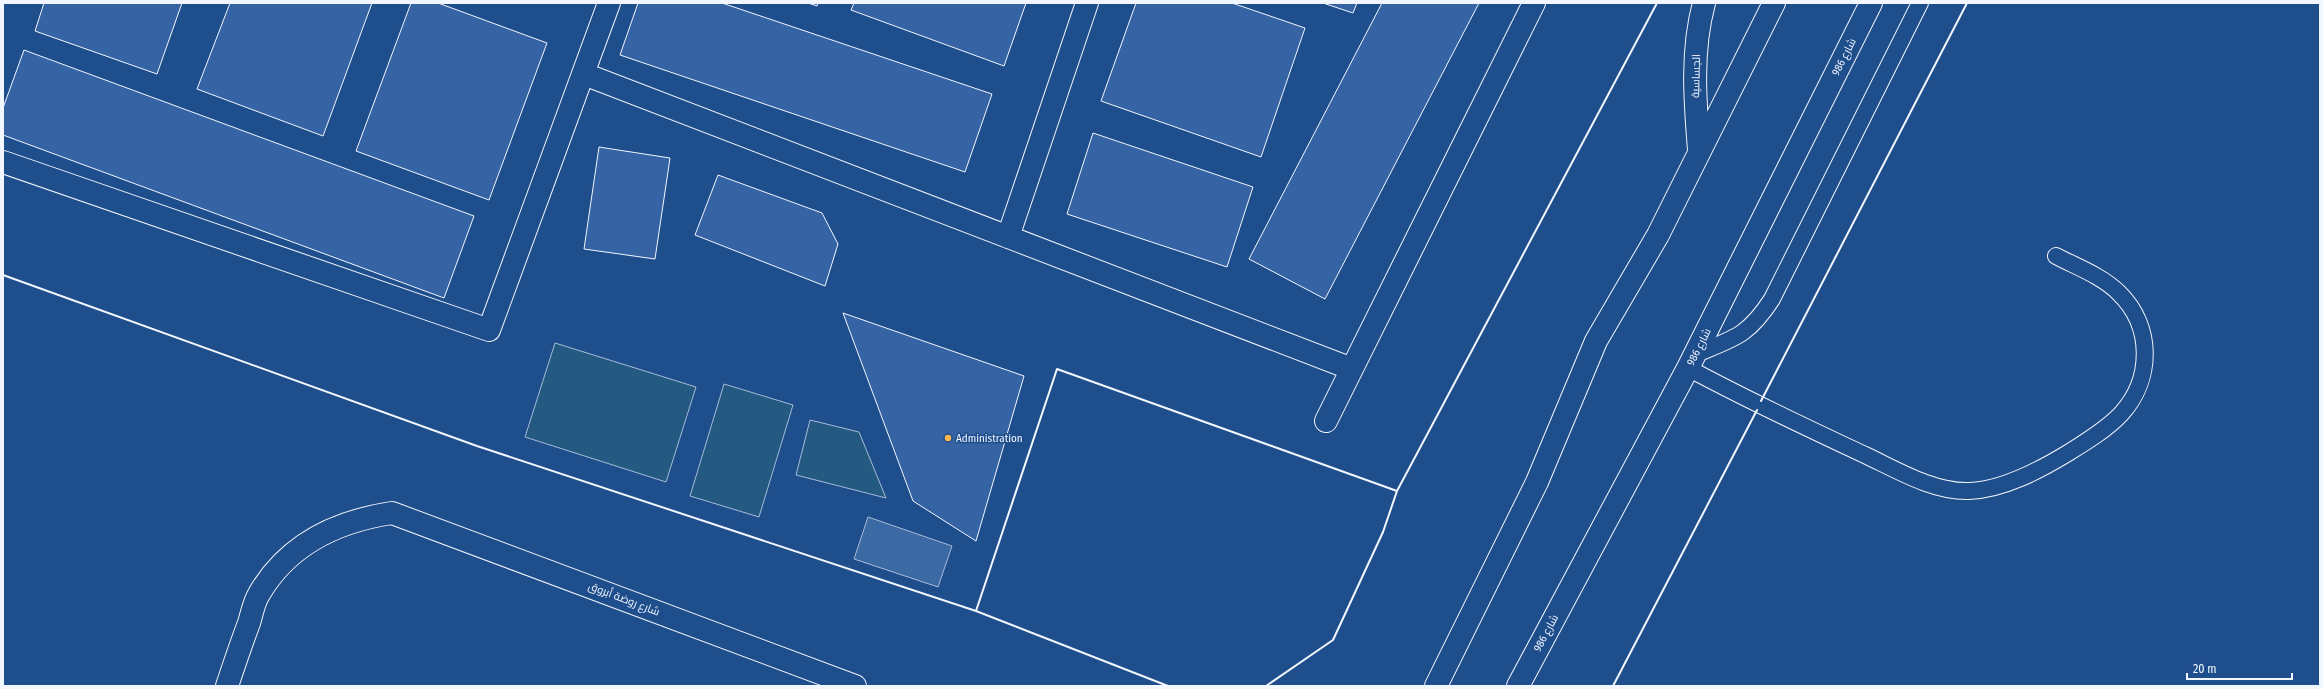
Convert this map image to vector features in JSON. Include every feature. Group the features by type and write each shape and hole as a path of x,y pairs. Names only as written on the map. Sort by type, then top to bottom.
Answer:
{"street":[{"path":"3,162 489,330 609,3"},
{"path":"1008,237 1087,3"},
{"path":"1326,421 1534,3"},
{"name":"الجساسية","path":"1699,150 1695,103 1696,50 1704,3"},
{"path":"1436,686 1537,482 1596,341 1658,235 1699,150 1774,3"},
{"name":"شارع 986","path":"1518,686 1692,361 1871,3"},
{"path":"584,74 1352,369"},
{"name":"شارع روضة أبروق","path":"227,686 258,594 273,574 291,555 311,540 336,526 364,517 392,512 855,686"}],"lane":[{"path":"1920,3 1772,299 1758,321 1738,337 1692,361 1758,406 1936,486 1969,491 2001,485 2057,459 2083,444 2120,415 2139,388 2144,370 2146,351 2143,335 2129,305 2119,292 2105,282 2056,256"}],"shaded area":[{"path":"555,343 696,387 666,482 525,437"},
{"path":"724,384 793,405 759,517 690,496"},
{"path":"810,420 859,432 886,498 796,475"},
{"path":"868,517 952,546 938,587 854,559"}],"building":[{"path":"44,3 182,3 157,74 35,31"},
{"path":"230,3 372,3 323,136 197,89"},
{"path":"411,3 438,3 547,43 489,200 356,151"},
{"path":"638,3 722,3 992,94 965,172 620,55"},
{"path":"808,3 818,3 817,6"},
{"path":"854,3 1026,3 1004,66 851,10"},
{"path":"1136,3 1232,3 1305,28 1261,157 1101,101"},
{"path":"1323,3 1357,3 1353,13"},
{"path":"1382,3 1479,3 1325,299 1249,259"},
{"path":"24,50 474,216 444,298 3,135 3,108"},
{"path":"1093,133 1253,187 1227,267 1067,214"},
{"path":"599,147 670,158 655,259 584,249"},
{"path":"718,175 822,213 838,244 825,286 695,235"},
{"name":"Administration","path":"843,313 1024,376 976,541 913,501"}],"wall":[{"path":"3,275 477,446 976,611 1057,369 1397,491 1657,3"},
{"path":"1761,401 1967,3"},
{"path":"1613,686 1757,410"},
{"path":"1266,686 1333,640 1383,532 1397,491"},
{"path":"976,611 1168,686"}],"place":[{"name":"Administration","path":"948,438"}]}
